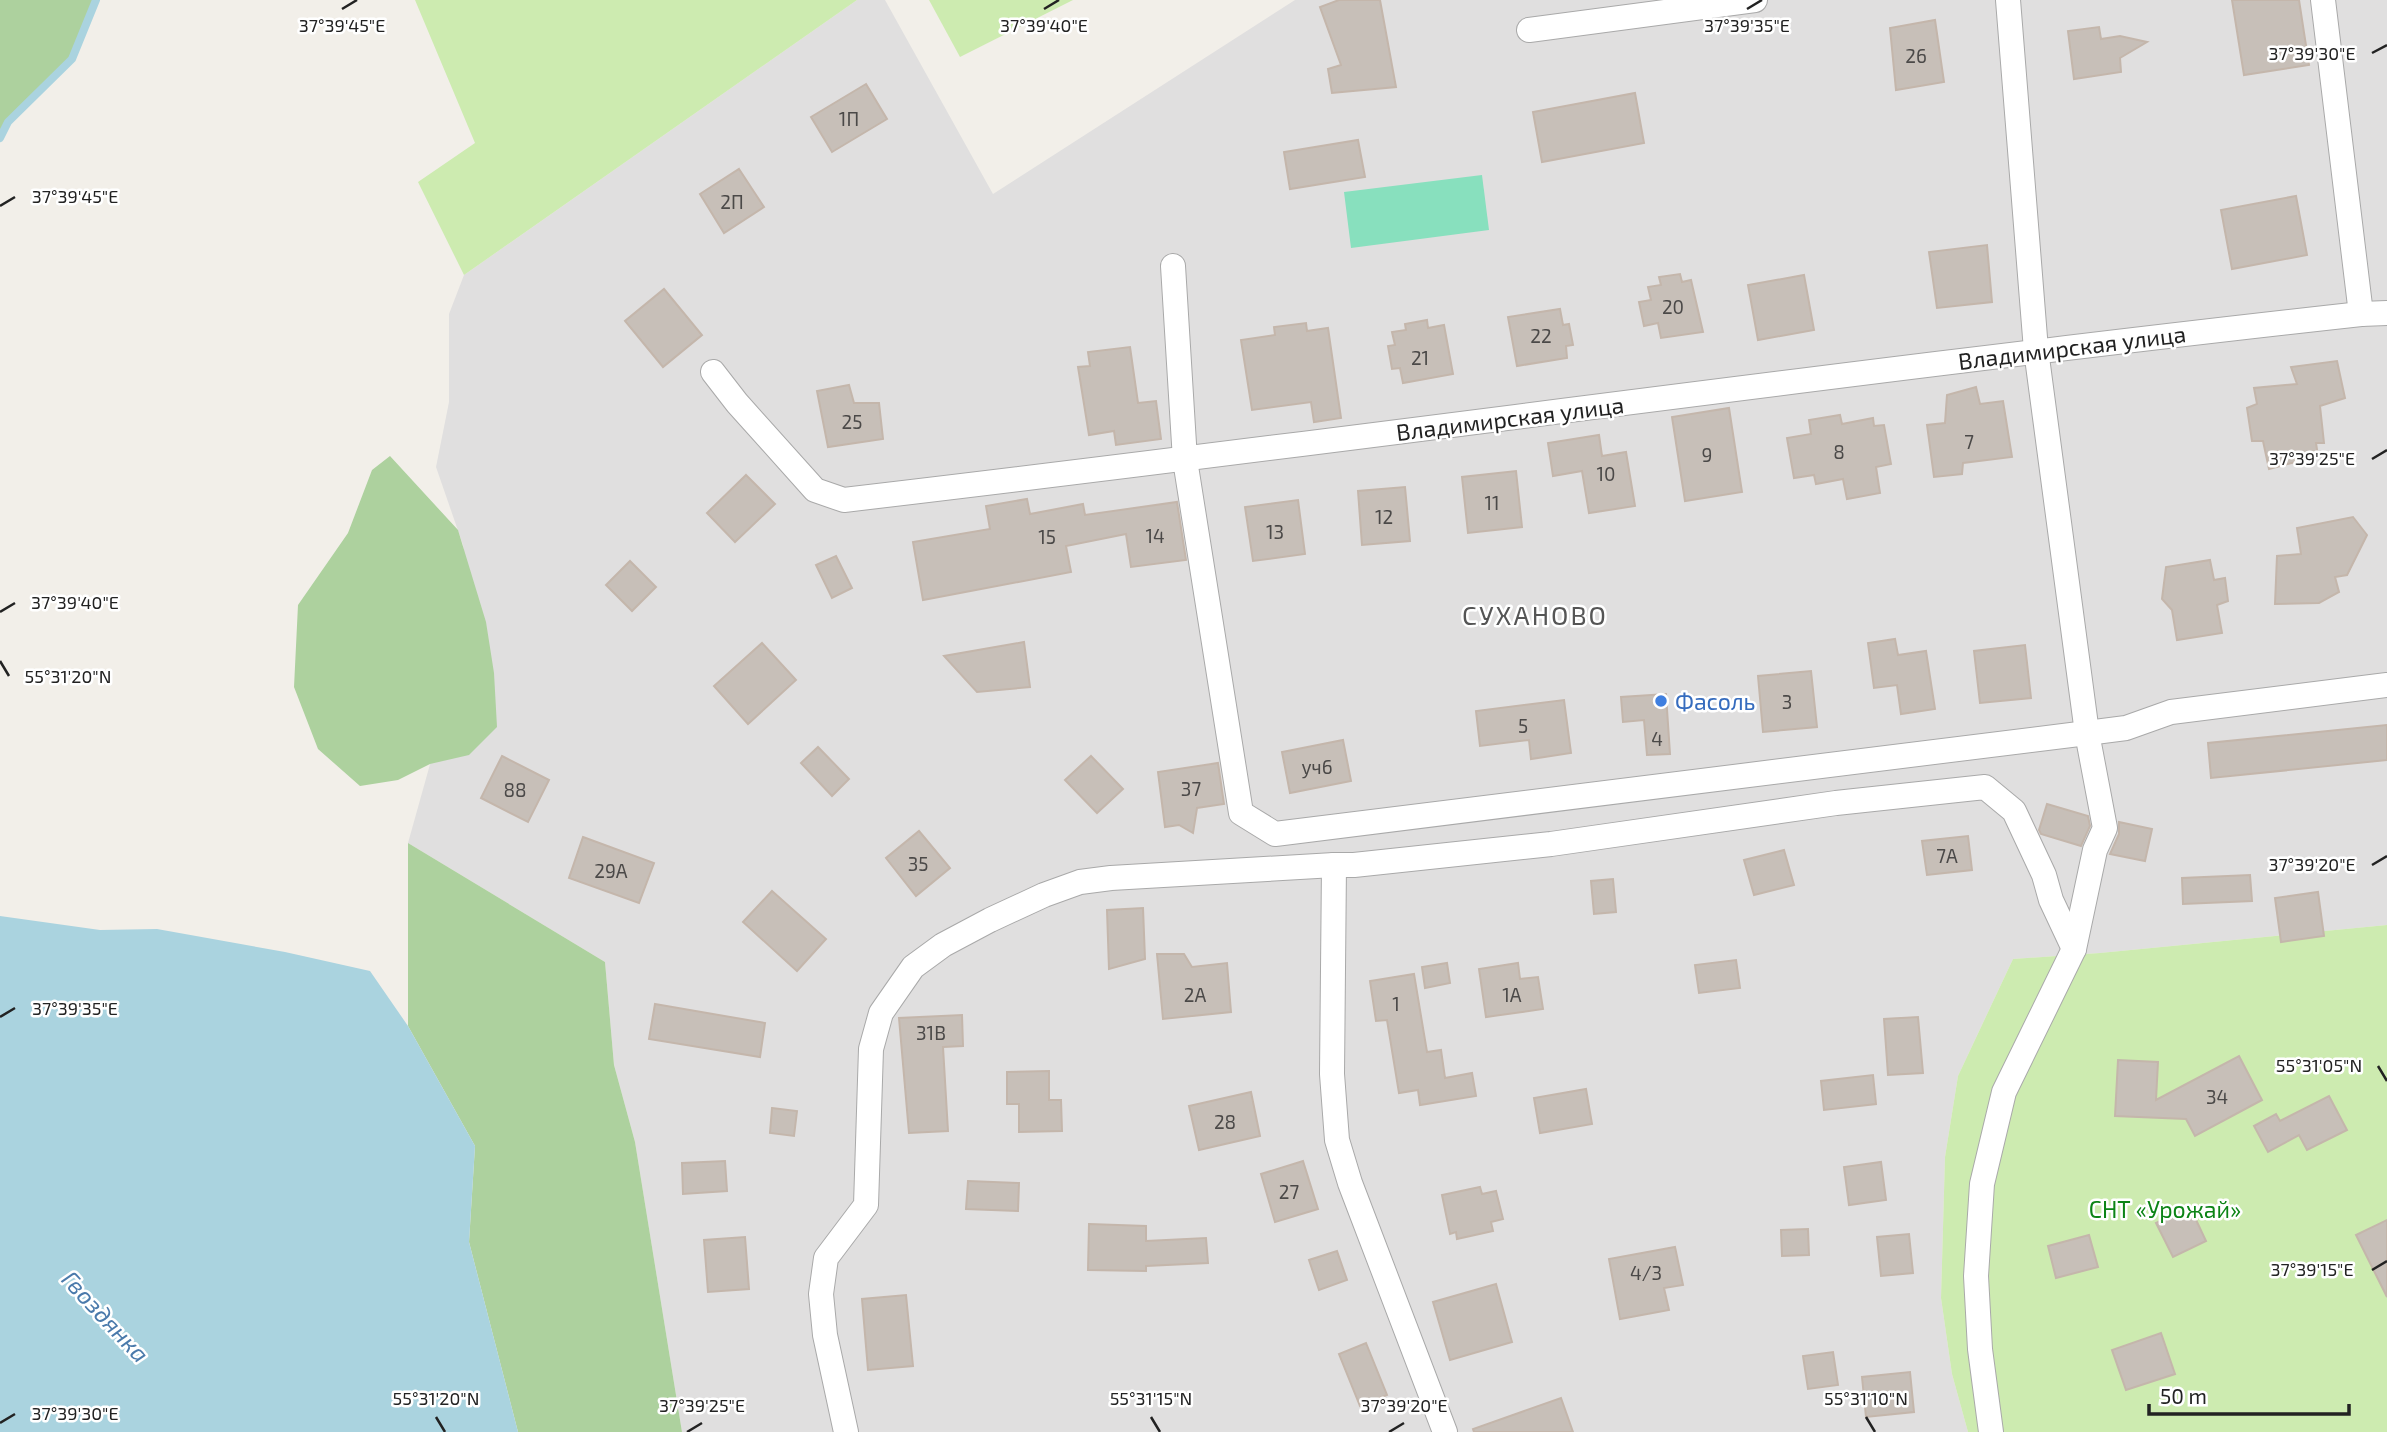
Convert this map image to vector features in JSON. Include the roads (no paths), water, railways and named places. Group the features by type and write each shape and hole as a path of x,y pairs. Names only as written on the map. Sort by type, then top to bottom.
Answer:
{"street":[{"path":"1529,30 1755,0"},
{"path":"1991,1432 1980,1349 1976,1276 1982,1184 2004,1092 2074,949 2095,850 2105,828 2087,733 2036,350 2008,0"},
{"path":"2323,0 2361,314"},
{"path":"1173,266 1185,460 1241,813 1275,834 2087,733 2126,727 2171,712 2387,685"},
{"name":"Владимирская улица","path":"713,372 737,403 816,490 844,500 1185,460 2036,350 2387,313"},
{"path":"846,1432 825,1335 821,1294 826,1258 866,1205 871,1049 881,1013 913,967 943,945 990,919 1080,882 1334,864 1354,865 1551,844 1836,803 1985,787 2014,811 2074,949"},
{"path":"1334,864 1332,1074 1337,1140 1350,1183 1445,1432"}],"water":[{"path":"0,916 100,930 157,929 285,952 370,971 408,1026 475,1146 469,1242 518,1432 0,1432"}],"waterway":[{"name":"Гвоздянка","path":"0,138 8,122 72,59 96,0"}],"place":[{"name":"Фасоль","path":"1661,701"}],"district":[{"name":"СУХАНОВО","path":"1535,614"}],"park label":[{"name":"СНТ «Урожай»","path":"2165,1209"}]}
